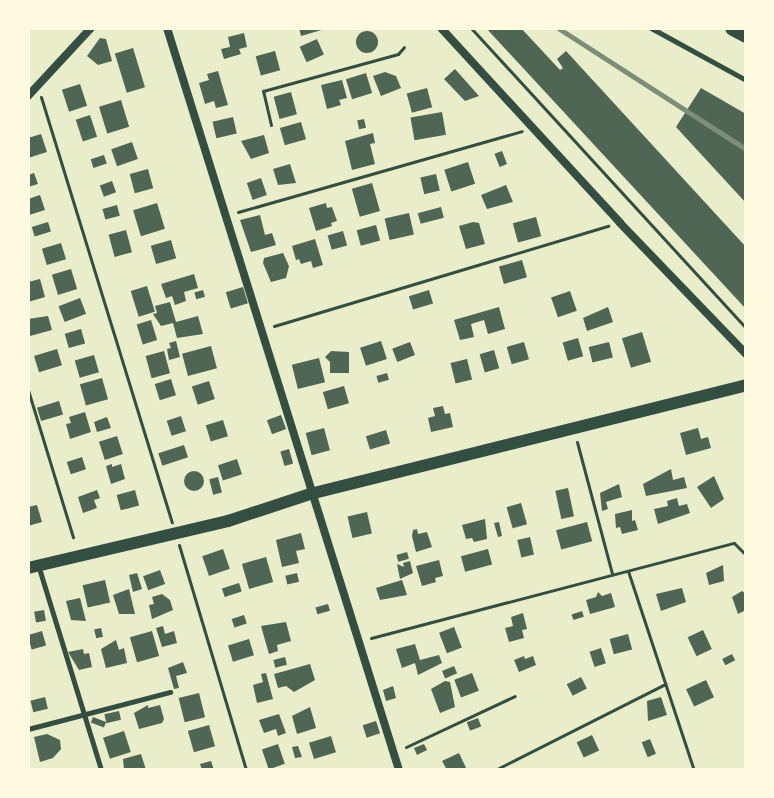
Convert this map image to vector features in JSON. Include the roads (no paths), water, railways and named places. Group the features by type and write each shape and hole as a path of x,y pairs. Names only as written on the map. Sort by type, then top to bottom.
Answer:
{"highway":[{"path":"733,28 746,35"}],"street":[{"path":"28,96 91,28"},
{"path":"167,28 310,494 399,770"},
{"path":"441,28 620,223 746,354"},
{"path":"33,567 228,521 310,494 746,385"}],"lane":[{"path":"651,28 746,80"},
{"path":"33,567 101,770"},
{"path":"28,729 170,692"}],"railway":[{"path":"558,28 746,149"}]}
